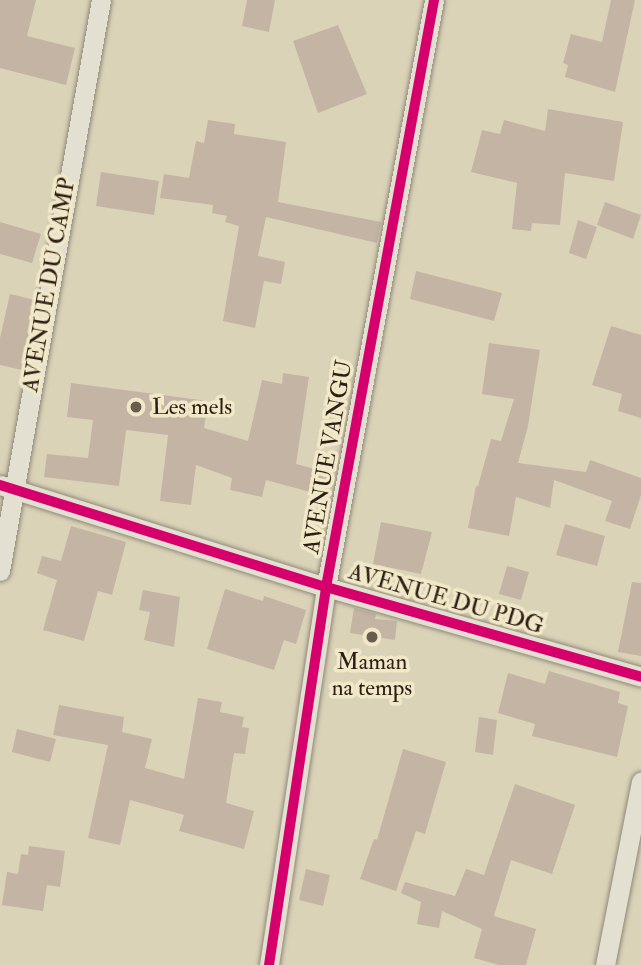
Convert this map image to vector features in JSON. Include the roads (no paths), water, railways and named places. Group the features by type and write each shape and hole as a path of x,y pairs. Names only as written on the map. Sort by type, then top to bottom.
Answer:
{"street":[{"name":"AVENUE DU CAMP","path":"0,570 7,487 101,0"},
{"name":"AVENUE VANGU","path":"269,965 326,587 435,0"},
{"name":"AVENUE DU PDG","path":"7,487 326,587 641,677"},
{"path":"605,965 641,781"}],"place":[{"name":"Les mels","path":"136,407"},
{"name":"Maman na temps","path":"372,637"}]}
